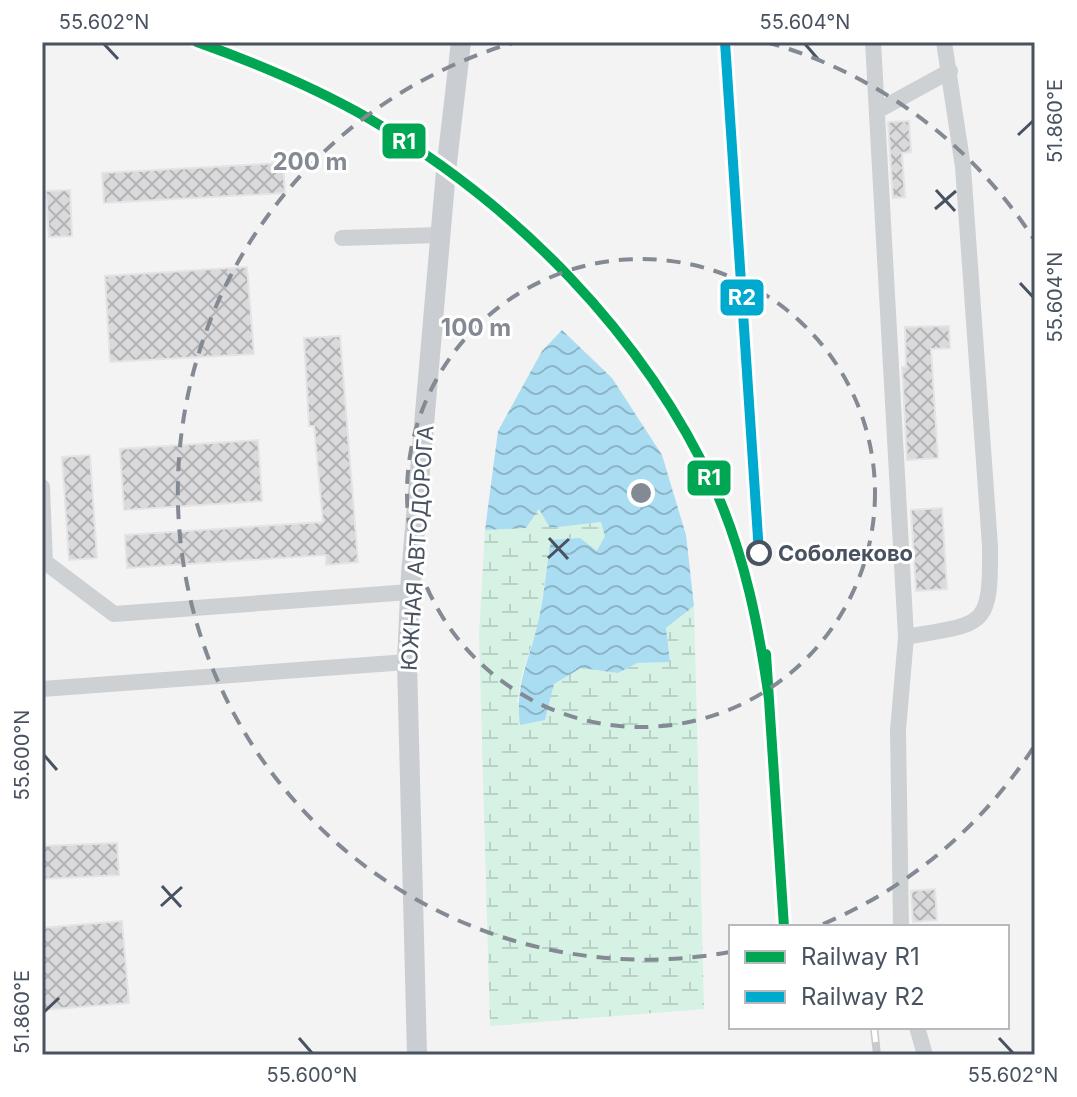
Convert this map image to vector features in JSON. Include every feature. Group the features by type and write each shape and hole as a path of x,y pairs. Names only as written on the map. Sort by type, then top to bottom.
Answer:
{"main road":[{"name":"ЮЖНАЯ АВТОДОРОГА","path":"417,1055 407,662 410,592 440,235 461,42"}],"lane":[{"path":"873,42 906,637 898,730 901,925"},
{"path":"906,637 971,623 986,609 990,592 990,546 963,167 944,42"},
{"path":"877,111 950,71"},
{"path":"342,238 440,235"},
{"path":"42,487 44,562 114,614 410,592"},
{"path":"42,689 407,662"},
{"path":"918,1029 925,1055"}],"green space":[{"path":"539,508 550,528 602,522 605,536 598,552 551,541 538,626 522,674 517,702 545,720 554,684 581,668 618,673 637,663 670,662 666,628 694,606 704,1009 490,1026 479,635 485,530 526,528"}],"water":[{"path":"562,330 612,378 662,455 686,535 694,606 666,628 670,662 637,663 618,673 581,668 554,684 545,720 520,725 521,686 539,616 551,540 580,538 597,551 605,536 601,522 550,528 539,509 526,528 485,530 498,431 542,351"}],"building":[{"path":"909,121 911,152 902,153 905,197 893,198 888,122"},
{"path":"283,163 285,193 104,203 102,173"},
{"path":"70,190 72,236 49,237 46,191"},
{"path":"247,267 254,354 110,362 105,276"},
{"path":"949,326 950,348 931,349 938,458 907,460 902,367 906,367 905,327"},
{"path":"340,336 358,562 326,565 326,555 127,568 125,535 323,522 314,426 309,426 304,338"},
{"path":"258,440 262,501 124,510 120,449"},
{"path":"90,455 97,558 69,560 62,457"},
{"name":"Соболеково","path":"942,508 947,589 916,591 911,510"},
{"path":"117,843 119,875 42,879 42,846"},
{"path":"935,889 937,920 913,922 911,891"},
{"path":"122,921 129,1003 42,1010 42,928"}],"railway":[{"path":"197,42 327,96 422,152 524,232 613,326 652,378 686,432 726,514 750,592 769,699"},
{"path":"874,1029 877,1055"}],"rail line":[{"name":"R1","path":"197,42 327,96 422,152 524,232 613,326 652,378 686,432 726,514 750,592 769,699"},
{"name":"R2","path":"725,42 759,553"},
{"name":"R1","path":"766,654 784,925"}],"place":[{"name":"Соболеково","path":"759,553"}]}
